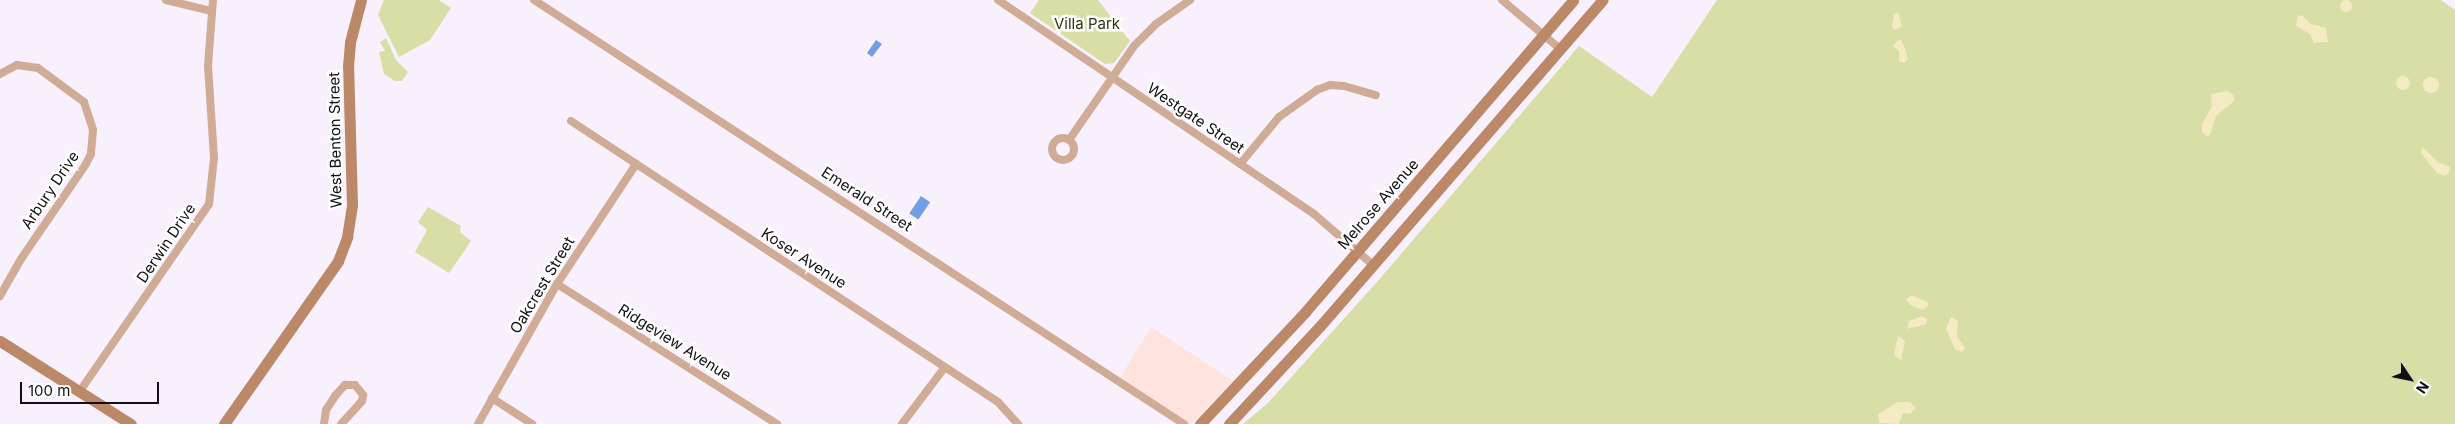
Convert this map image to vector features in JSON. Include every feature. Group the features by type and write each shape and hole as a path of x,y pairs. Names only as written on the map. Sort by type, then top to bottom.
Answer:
{"main road":[{"name":"West Benton Street","path":"224,424 338,261 347,237 352,205 348,66 350,42 361,0"},
{"name":"Melrose Avenue","path":"1200,424 1275,345 1574,0"},
{"path":"1229,424 1373,265 1559,48 1603,0"},
{"path":"0,341 131,424"}],"street":[{"path":"166,0 211,11"},
{"name":"Derwin Drive","path":"80,391 208,204 214,158 208,66 213,0"},
{"name":"Emerald Street","path":"534,0 1184,424"},
{"name":"Westgate Street","path":"998,0 1314,214 1373,265"},
{"path":"1069,140 1144,34 1190,0"},
{"path":"1502,0 1559,48"},
{"name":"Arbury Drive","path":"0,74 17,65 38,68 84,102 93,130 91,154 86,164 20,259 0,296"},
{"path":"1240,164 1279,116 1317,90 1330,85 1344,86 1376,94"},
{"name":"Koser Avenue","path":"571,121 998,402 1018,424"},
{"name":"Oakcrest Street","path":"478,424 557,284 636,164"},
{"name":"Ridgeview Avenue","path":"557,284 777,424"},
{"path":"902,424 945,367"},
{"path":"324,424 326,410 335,396 345,385 355,385 362,395 362,401 341,424"},
{"path":"492,398 532,424"}],"shaded area":[{"path":"1151,327 1233,381 1191,424 1184,424 1118,381"}],"green space":[{"path":"384,0 439,0 451,8 430,40 399,57 378,15"},
{"name":"Villa Park","path":"1039,0 1098,0 1130,41 1114,63 1105,64 1030,13"},
{"path":"1717,0 2441,0 2455,10 2455,424 1243,424 1268,403 1377,282 1579,46 1652,97"},
{"path":"386,38 396,60 408,72 402,81 395,81 384,74 379,52 385,51 380,42"},
{"path":"428,207 461,226 460,232 471,241 449,273 415,252 427,230 418,222"}],"sand":[{"path":"2344,0 2348,0 2352,6 2348,12 2344,12 2340,8 2340,4"},
{"path":"1898,12 1902,26 1895,30 1892,27 1894,14"},
{"path":"2302,15 2311,24 2326,28 2328,42 2314,43 2310,34 2296,26 2298,16"},
{"path":"1901,40 1904,46 1908,59 1904,63 1899,61 1899,51 1893,46 1897,41"},
{"path":"2400,76 2406,76 2410,83 2406,90 2400,90 2396,86 2396,80"},
{"path":"2431,77 2437,79 2439,85 2437,91 2431,93 2425,91 2423,85 2425,79"},
{"path":"2228,91 2234,96 2234,101 2216,116 2210,135 2207,136 2202,132 2202,124 2212,106 2211,94"},
{"path":"2422,147 2438,162 2450,167 2449,173 2444,176 2437,173 2421,153"},
{"path":"1912,295 1927,302 1929,305 1923,310 1910,305 1906,299"},
{"path":"1922,316 1927,319 1926,324 1907,329 1909,321"},
{"path":"1951,317 1958,321 1957,336 1965,348 1962,352 1955,349 1946,329"},
{"path":"1898,336 1905,341 1901,360 1894,355"},
{"path":"1898,402 1910,402 1916,408 1910,414 1903,413 1899,424 1879,423 1878,414"}],"water":[{"path":"876,40 882,44 872,57 867,53"},
{"path":"921,196 930,202 918,220 909,213"}]}
